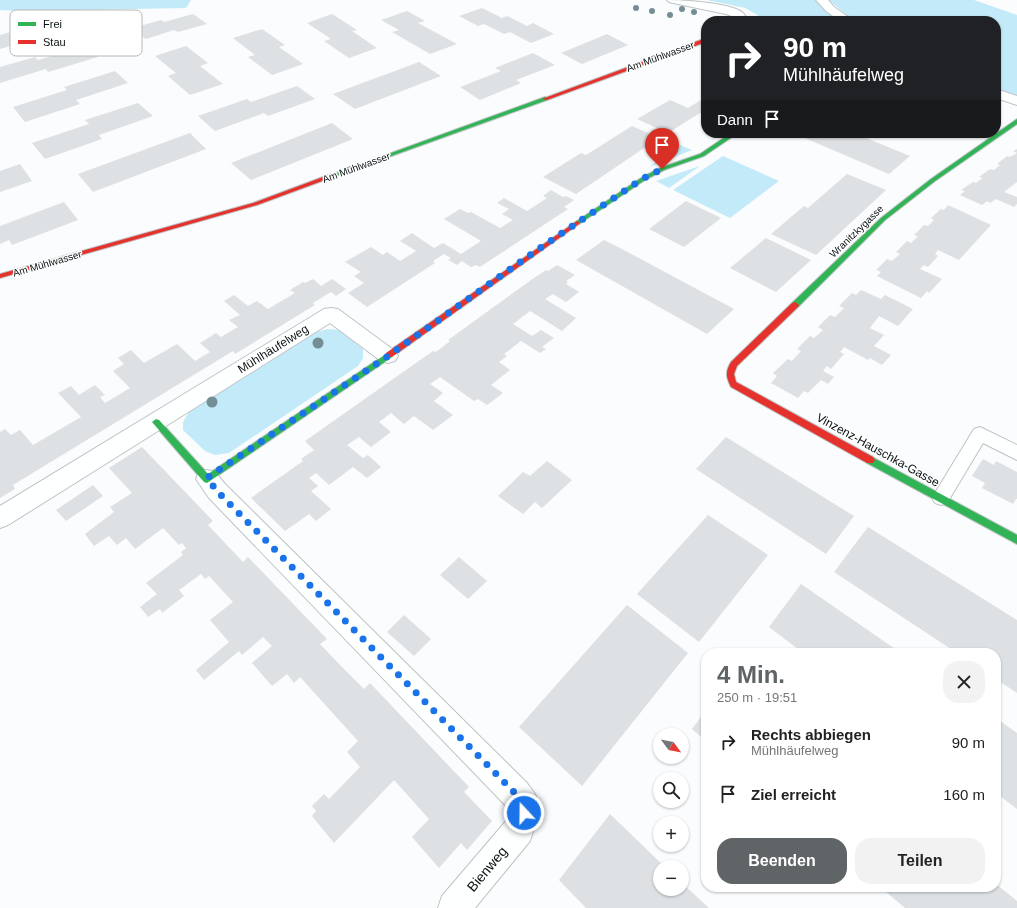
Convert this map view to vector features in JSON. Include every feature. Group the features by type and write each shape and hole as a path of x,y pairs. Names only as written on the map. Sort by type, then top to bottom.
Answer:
{"street":[{"path":"673,0 734,16"},
{"path":"822,0 830,9 840,16"},
{"name":"Am Mühlwasser","path":"0,276 255,204 701,42"},
{"path":"1001,95 1017,101"},
{"name":"Wranitzkygasse","path":"1001,132 1017,121"},
{"path":"156,422 207,478 388,356 537,250 642,179 662,169 702,155 728,138"},
{"name":"Wranitzkygasse","path":"729,378 729,371 734,364 883,219 933,180 993,138"},
{"name":"Mühlhäufelweg","path":"0,518 331,314 388,356"},
{"name":"Vinzenz-Hauschka-Gasse","path":"729,378 734,385 1017,540"},
{"name":"Bienweg","path":"207,478 217,491 516,794 524,805 524,813 519,830 454,908"}],"lane":[{"path":"940,498 980,434 1017,453"}],"shaded area":[{"path":"0,0 191,0 186,8 0,10"},
{"path":"707,0 816,0 834,16 759,16 745,8"},
{"path":"829,0 974,0 1017,15 1017,97 1001,91 1001,16 847,16"},
{"path":"680,145 692,150 649,167"},
{"path":"723,156 779,181 730,218 673,190"},
{"path":"700,166 669,188 656,181"},
{"path":"328,329 339,330 363,349 363,358 358,366 229,453 215,455 205,451 183,430 183,422 189,412 316,332"}],"building":[{"path":"482,8 502,18 507,16 527,26 533,23 554,34 531,43 510,32 504,34 484,24 478,26 459,16"},
{"path":"407,11 425,21 418,23 457,44 430,54 392,32 399,30 381,20"},
{"path":"193,14 207,24 178,32 174,30 146,39 142,36 142,25 161,20 164,22"},
{"path":"332,14 357,30 352,31 377,48 349,58 324,41 331,39 307,23"},
{"path":"262,29 285,45 279,47 303,64 272,75 248,57 255,55 233,38"},
{"path":"10,32 10,46 0,49 0,35"},
{"path":"607,34 628,45 582,64 561,53"},
{"path":"186,46 208,63 200,66 223,84 190,95 168,76 176,73 155,56"},
{"path":"533,53 555,65 516,80 521,83 480,100 460,87 501,71 495,68"},
{"path":"52,56 98,57 48,72 46,69 0,83 0,67 35,57 38,60"},
{"path":"419,62 441,76 355,109 333,94"},
{"path":"115,71 128,83 76,100 80,104 25,122 13,107 67,90 64,87"},
{"path":"297,86 315,99 268,116 264,113 215,131 198,116 247,99 251,102"},
{"path":"670,100 688,108 701,100 701,114 668,133 637,119"},
{"path":"138,103 153,116 99,135 102,139 45,159 32,143 89,124 85,120"},
{"path":"332,123 353,139 251,180 231,163"},
{"path":"632,126 659,138 576,194 543,177 581,153 586,155"},
{"path":"190,133 206,149 93,192 78,174"},
{"path":"805,138 866,138 910,156 889,174"},
{"path":"1017,153 1017,182 1004,192 1017,197 1017,204 1014,207 996,199 990,203 987,201 982,205 960,195 965,191 961,190 973,182 976,183 983,178 979,177 990,169 994,170 1000,165 997,164 1007,156 1010,157"},
{"path":"20,164 32,181 0,192 0,171"},
{"path":"847,174 886,190 816,255 771,234 804,206 808,208"},
{"path":"551,190 563,197 566,196 574,200 564,207 568,209 480,267 476,265 471,267 462,261 457,265 448,260 451,258 444,254 433,261 435,263 367,307 348,293 364,283 354,276 361,272 345,262 371,247 383,255 387,252 400,261 416,251 400,241 412,233 434,248 443,243 461,254 481,241 444,219 460,209 468,213 471,212 500,228 513,220 502,214 509,209 497,203 504,198 527,211 547,198 543,196"},
{"path":"686,201 721,218 684,247 649,229"},
{"path":"64,202 78,220 12,245 9,240 0,244 0,226"},
{"path":"948,205 991,225 959,260 938,250 935,254 938,256 928,267 924,265 920,269 942,279 929,293 927,291 921,298 877,276 881,272 876,270 887,259 892,261 900,254 896,252 907,241 911,243 918,236 914,235 924,225 928,226 934,220 931,218 941,209 944,210"},
{"path":"766,238 811,260 776,292 730,268"},
{"path":"604,240 734,309 707,334 576,260"},
{"path":"557,265 575,275 566,281 568,282 566,284 579,292 566,302 553,294 545,299 576,318 562,331 530,311 513,324 532,336 541,330 554,338 542,347 546,349 540,353 521,341 504,354 507,356 499,362 510,370 491,385 503,393 487,405 478,399 474,401 440,377 430,384 443,393 434,401 453,415 433,430 414,416 404,424 391,413 379,422 391,432 371,447 359,437 347,445 363,458 368,455 381,467 367,478 353,467 329,485 316,473 309,478 318,486 311,491 331,509 316,521 309,514 285,531 251,498 303,461 301,459 314,450 305,441 433,351 435,352 440,349 450,341 448,340 531,280"},
{"path":"313,279 321,286 332,279 346,289 336,296 331,292 313,303 315,305 235,354 233,351 13,485 15,489 0,498 0,432 5,429 11,435 20,430 33,445 81,417 58,393 71,386 79,395 95,385 105,395 100,397 105,403 130,388 113,371 124,364 118,358 131,350 144,363 177,344 195,361 210,352 200,343 216,333 221,337 238,327 229,320 240,315 224,301 234,295 248,306 257,301 268,309 295,293 290,290 303,282 305,283"},
{"path":"861,290 881,299 885,295 913,309 898,326 879,316 870,328 884,335 874,346 891,355 882,365 870,358 868,360 844,347 840,352 844,354 831,369 827,366 823,371 834,377 828,384 821,380 808,393 804,391 798,398 771,383 777,376 773,373 788,359 792,361 801,351 797,349 810,336 814,338 823,330 818,327 830,315 835,317 844,308 839,306 852,293 856,295"},
{"path":"726,437 854,516 826,554 696,469"},
{"path":"142,447 213,521 208,525 243,562 248,557 327,639 320,644 341,666 364,689 370,683 469,787 464,792 492,821 467,850 461,843 439,868 412,837 429,819 394,780 334,843 312,816 316,811 312,806 324,794 329,799 360,767 347,752 358,741 300,677 294,683 287,674 272,686 252,663 272,646 263,637 242,655 239,651 204,680 196,670 229,642 210,620 233,602 209,576 205,579 201,574 179,590 184,596 162,613 160,609 148,617 140,607 157,594 146,583 183,555 181,552 186,548 182,543 179,545 163,528 135,549 126,538 117,545 109,536 94,546 85,534 114,512 110,507 132,493 109,468"},
{"path":"983,459 994,465 996,461 1017,472 1017,499 1013,504 982,488 985,483 972,476"},
{"path":"547,461 572,480 542,508 535,502 523,514 498,496 523,472 530,476"},
{"path":"93,485 103,496 66,521 56,510"},
{"path":"708,515 768,555 699,642 637,594"},
{"path":"868,527 1017,620 1017,693 1001,682 1001,648 949,648 834,572"},
{"path":"459,557 487,581 468,599 440,575"},
{"path":"801,584 894,648 796,648 769,627"},
{"path":"627,605 688,653 582,786 519,727"},
{"path":"404,615 431,639 414,656 387,632"},
{"path":"701,717 701,737 692,729"},
{"path":"1001,722 1017,733 1017,809 1001,797"},
{"path":"610,814 658,860 653,860 653,896 689,896 689,889 709,908 586,908 559,880"},
{"path":"1001,888 1017,901 1017,908 905,908 886,892 1001,892"}],"traffic: fast":[{"path":"331,176 545,99"},
{"path":"1001,132 1017,121"},
{"path":"577,223 643,179 662,169 702,155 728,138"},
{"path":"795,305 883,219 933,180 993,138"},
{"path":"156,422 207,479 389,355"},
{"path":"870,460 1017,540"}],"traffic: jam":[{"path":"545,99 701,42"},
{"path":"0,276 255,204 331,176"},
{"path":"389,355 577,223"},
{"path":"795,305 734,364 730,374 732,382 734,385 870,460"}],"route":[{"path":"524,813 524,805 516,794 217,491 207,478 388,356 537,250 642,179 662,169"}]}
